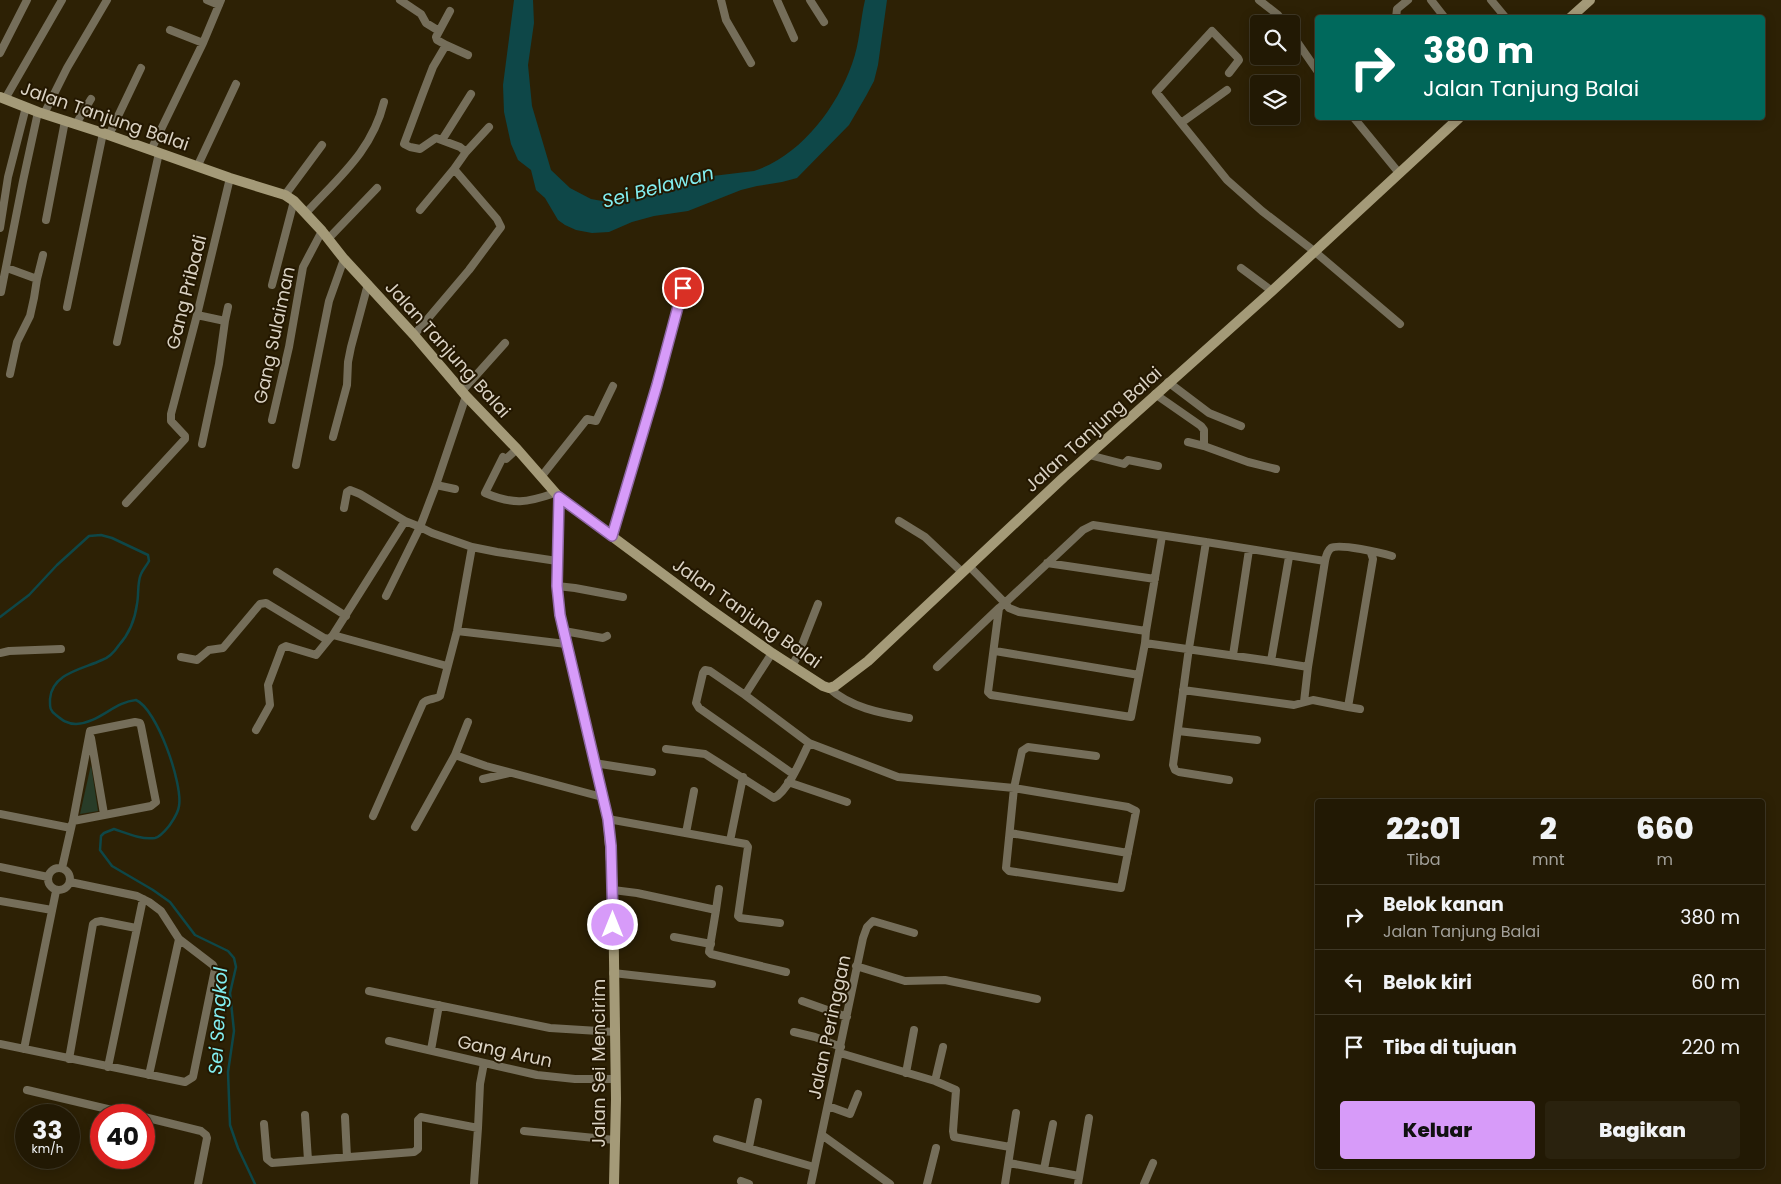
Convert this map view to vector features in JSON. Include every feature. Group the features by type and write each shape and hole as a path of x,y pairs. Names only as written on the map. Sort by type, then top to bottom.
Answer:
{"street":[{"path":"0,53 27,0"},
{"path":"3,98 62,0"},
{"path":"1,292 23,181 41,113 107,0"},
{"path":"117,342 155,152 220,2 207,0"},
{"path":"400,0 421,14 426,23 439,31"},
{"path":"721,0 726,20 751,63"},
{"path":"777,0 794,38"},
{"path":"810,0 824,22"},
{"path":"1259,0 1278,15"},
{"path":"1396,15 1397,10 1408,0"},
{"path":"1431,0 1443,15"},
{"path":"1491,0 1504,15"},
{"path":"1573,15 1590,0"},
{"path":"450,11 436,38 468,55"},
{"path":"170,30 203,43"},
{"path":"1229,73 1239,60 1212,32 1156,92 1227,180 1400,324"},
{"path":"446,45 434,67 404,144 420,149 434,138 460,147 466,152"},
{"path":"1300,46 1315,68"},
{"path":"67,307 106,134 141,68"},
{"path":"198,165 236,84"},
{"path":"1181,122 1227,90"},
{"path":"442,140 471,94"},
{"name":"Jalan Tanjung Balai","path":"3,98 41,113 198,165 289,198 306,213 344,259 464,393 518,449 557,495 707,607 772,653 829,688 835,686 868,661 1168,382 1272,291 1457,120"},
{"path":"76,124 91,99"},
{"path":"306,213 362,152 374,130 384,102"},
{"path":"0,228 4,175 26,107"},
{"path":"46,220 65,120"},
{"path":"1356,120 1399,173"},
{"path":"420,210 466,152 489,127"},
{"path":"272,285 289,198 322,144"},
{"path":"414,336 469,270 501,227 497,219 454,169"},
{"name":"Gang Pribadi","path":"126,503 184,441 185,436 171,421 171,414 230,178"},
{"name":"Gang Sulaiman","path":"272,420 289,347 303,267 325,235 377,188"},
{"path":"10,374 17,342 30,316 43,255"},
{"path":"296,465 329,301 344,259"},
{"path":"7,268 37,279"},
{"path":"1241,268 1272,291"},
{"path":"333,437 347,385 348,362 357,321 368,284"},
{"path":"612,536 657,385 683,288"},
{"path":"202,444 216,383 228,307"},
{"path":"197,315 225,322"},
{"path":"386,596 420,527 436,485 464,393 505,343"},
{"path":"1168,382 1209,413 1241,426"},
{"path":"541,477 587,419 596,421 614,386"},
{"path":"1155,394 1201,426 1204,430 1204,446"},
{"path":"1188,442 1248,462 1276,469"},
{"path":"518,449 506,460 503,457 485,493 510,501 523,502 557,495"},
{"path":"1089,455 1124,464 1128,460 1158,466"},
{"path":"436,485 455,489"},
{"path":"344,508 347,492 350,490 432,534 472,547 557,561"},
{"name":"Jalan Sei Mencirim","path":"557,495 557,586 560,615 608,819 613,890 615,1032 614,1184"},
{"path":"256,730 270,705 268,685 282,648 286,646 316,655 346,616 405,520"},
{"path":"899,521 926,537 966,569 1002,606 1019,612 1146,631"},
{"path":"937,667 1083,530 1093,525 1289,557 1325,561"},
{"path":"1002,606 988,692 993,696 1131,717 1162,536"},
{"path":"1206,542 1173,765 1175,770 1179,772 1230,780"},
{"path":"1304,702 1325,561 1330,549 1334,546 1364,549 1371,553 1377,552 1392,556"},
{"path":"373,816 423,703 440,696 457,631 472,547"},
{"path":"1233,655 1248,550"},
{"path":"1348,707 1372,559 1371,553"},
{"path":"1271,661 1289,557"},
{"path":"1047,563 1155,579"},
{"path":"277,572 346,616"},
{"path":"557,586 623,597"},
{"path":"182,657 197,660 209,650 222,648 260,604 266,603 320,636 331,637 448,666"},
{"path":"792,666 818,604"},
{"path":"457,631 566,644"},
{"path":"564,631 603,638 607,636"},
{"path":"1145,643 1308,667"},
{"path":"0,654 61,649"},
{"path":"994,651 1139,676"},
{"path":"744,695 772,653"},
{"path":"793,774 699,708 696,703 703,673 708,670 809,743 898,777 1014,788 1134,809 1136,813 1122,887 1120,889 1011,872 1006,868 1014,788 1019,759 1024,748 1096,756"},
{"path":"829,688 840,697 869,710 909,718"},
{"path":"1183,690 1294,705 1312,700 1360,709"},
{"path":"0,814 72,824 104,814 151,806 156,802 140,723 135,722 90,731"},
{"path":"415,827 455,755 468,722"},
{"path":"90,731 104,814"},
{"path":"62,868 90,731"},
{"path":"1178,731 1257,740"},
{"path":"666,749 705,754 774,798 788,782 809,743"},
{"path":"455,755 602,797"},
{"path":"594,763 652,772"},
{"path":"483,779 511,772"},
{"path":"730,841 743,777"},
{"path":"788,782 847,802"},
{"path":"686,833 694,791"},
{"path":"608,819 748,845 738,916 740,918 780,923"},
{"path":"1010,833 1128,853"},
{"path":"0,867 48,877"},
{"path":"62,868 68,872 70,882 67,888 56,891 50,887 48,877 52,871 62,868"},
{"path":"0,1044 186,1082 192,1077 215,969 210,962 179,939 161,911 143,898 70,882"},
{"path":"720,889 709,952 786,972"},
{"path":"613,890 637,893 716,910"},
{"path":"24,1049 56,891"},
{"path":"108,1067 143,898"},
{"path":"0,903 52,910"},
{"path":"69,1059 94,924 102,921 136,928"},
{"name":"Jalan Peringgan","path":"811,1184 856,966 867,928 873,921 914,933"},
{"path":"674,937 711,944"},
{"path":"148,1075 179,939"},
{"path":"856,966 905,981 946,980 1037,999"},
{"path":"613,973 712,984"},
{"path":"369,991 550,1028 615,1032"},
{"path":"802,1001 847,1017"},
{"path":"430,1050 439,1005"},
{"path":"906,1074 914,1030"},
{"path":"794,1032 815,1037 840,1050 906,1074 935,1081 956,1090 954,1136 1010,1147"},
{"name":"Gang Arun","path":"389,1041 537,1075 575,1079 615,1079"},
{"path":"935,1081 943,1048"},
{"path":"474,1184 480,1084 484,1063"},
{"path":"27,1090 90,1105"},
{"path":"828,1106 850,1114 858,1094"},
{"path":"749,1147 758,1102"},
{"path":"1005,1184 1016,1114"},
{"path":"305,1115 308,1160"},
{"path":"345,1117 347,1157"},
{"path":"264,1124 267,1159 272,1163 416,1151 418,1120 421,1117 478,1128"},
{"path":"1009,1163 1044,1169 1078,1180 1089,1118"},
{"path":"155,1121 201,1131 206,1135 198,1184"},
{"path":"1044,1169 1053,1124"},
{"path":"524,1131 615,1140"},
{"path":"822,1135 890,1184"},
{"path":"717,1139 814,1167"},
{"path":"927,1184 936,1148"},
{"path":"1144,1184 1153,1162"},
{"path":"741,1181 749,1184"}],"green space":[{"path":"91,765 98,811 80,814"}],"water":[{"name":"Sei Belawan","path":"514,0 533,0 534,23 528,65 532,106 551,170 570,188 591,199 608,202 641,197 688,179 754,171 771,164 786,154 814,129 826,114 845,81 857,48 865,0 887,0 874,81 849,125 797,178 741,190 688,211 654,216 632,222 609,232 592,233 576,230 558,220 545,198 536,190 531,170 518,160 511,144 504,112 503,85"}],"waterway":[{"name":"Sei Sengkol","path":"0,617 29,595 57,565 89,536 101,535 112,538 148,555 149,561 140,577 135,615 126,636 116,650 107,658 78,669 56,683 52,690 50,708 63,720 76,724 92,720 121,704 136,700 144,706 152,717 167,748 173,765 179,795 179,806 169,826 155,838 139,837 114,829 101,836 100,850 112,866 170,902 195,935 228,951 234,958 236,967 230,993 234,1031 228,1072 230,1125 238,1148 255,1184"}],"route":[{"path":"613,925 611,846 608,819 560,615 557,586 559,497 612,536 657,385 683,288"}]}
